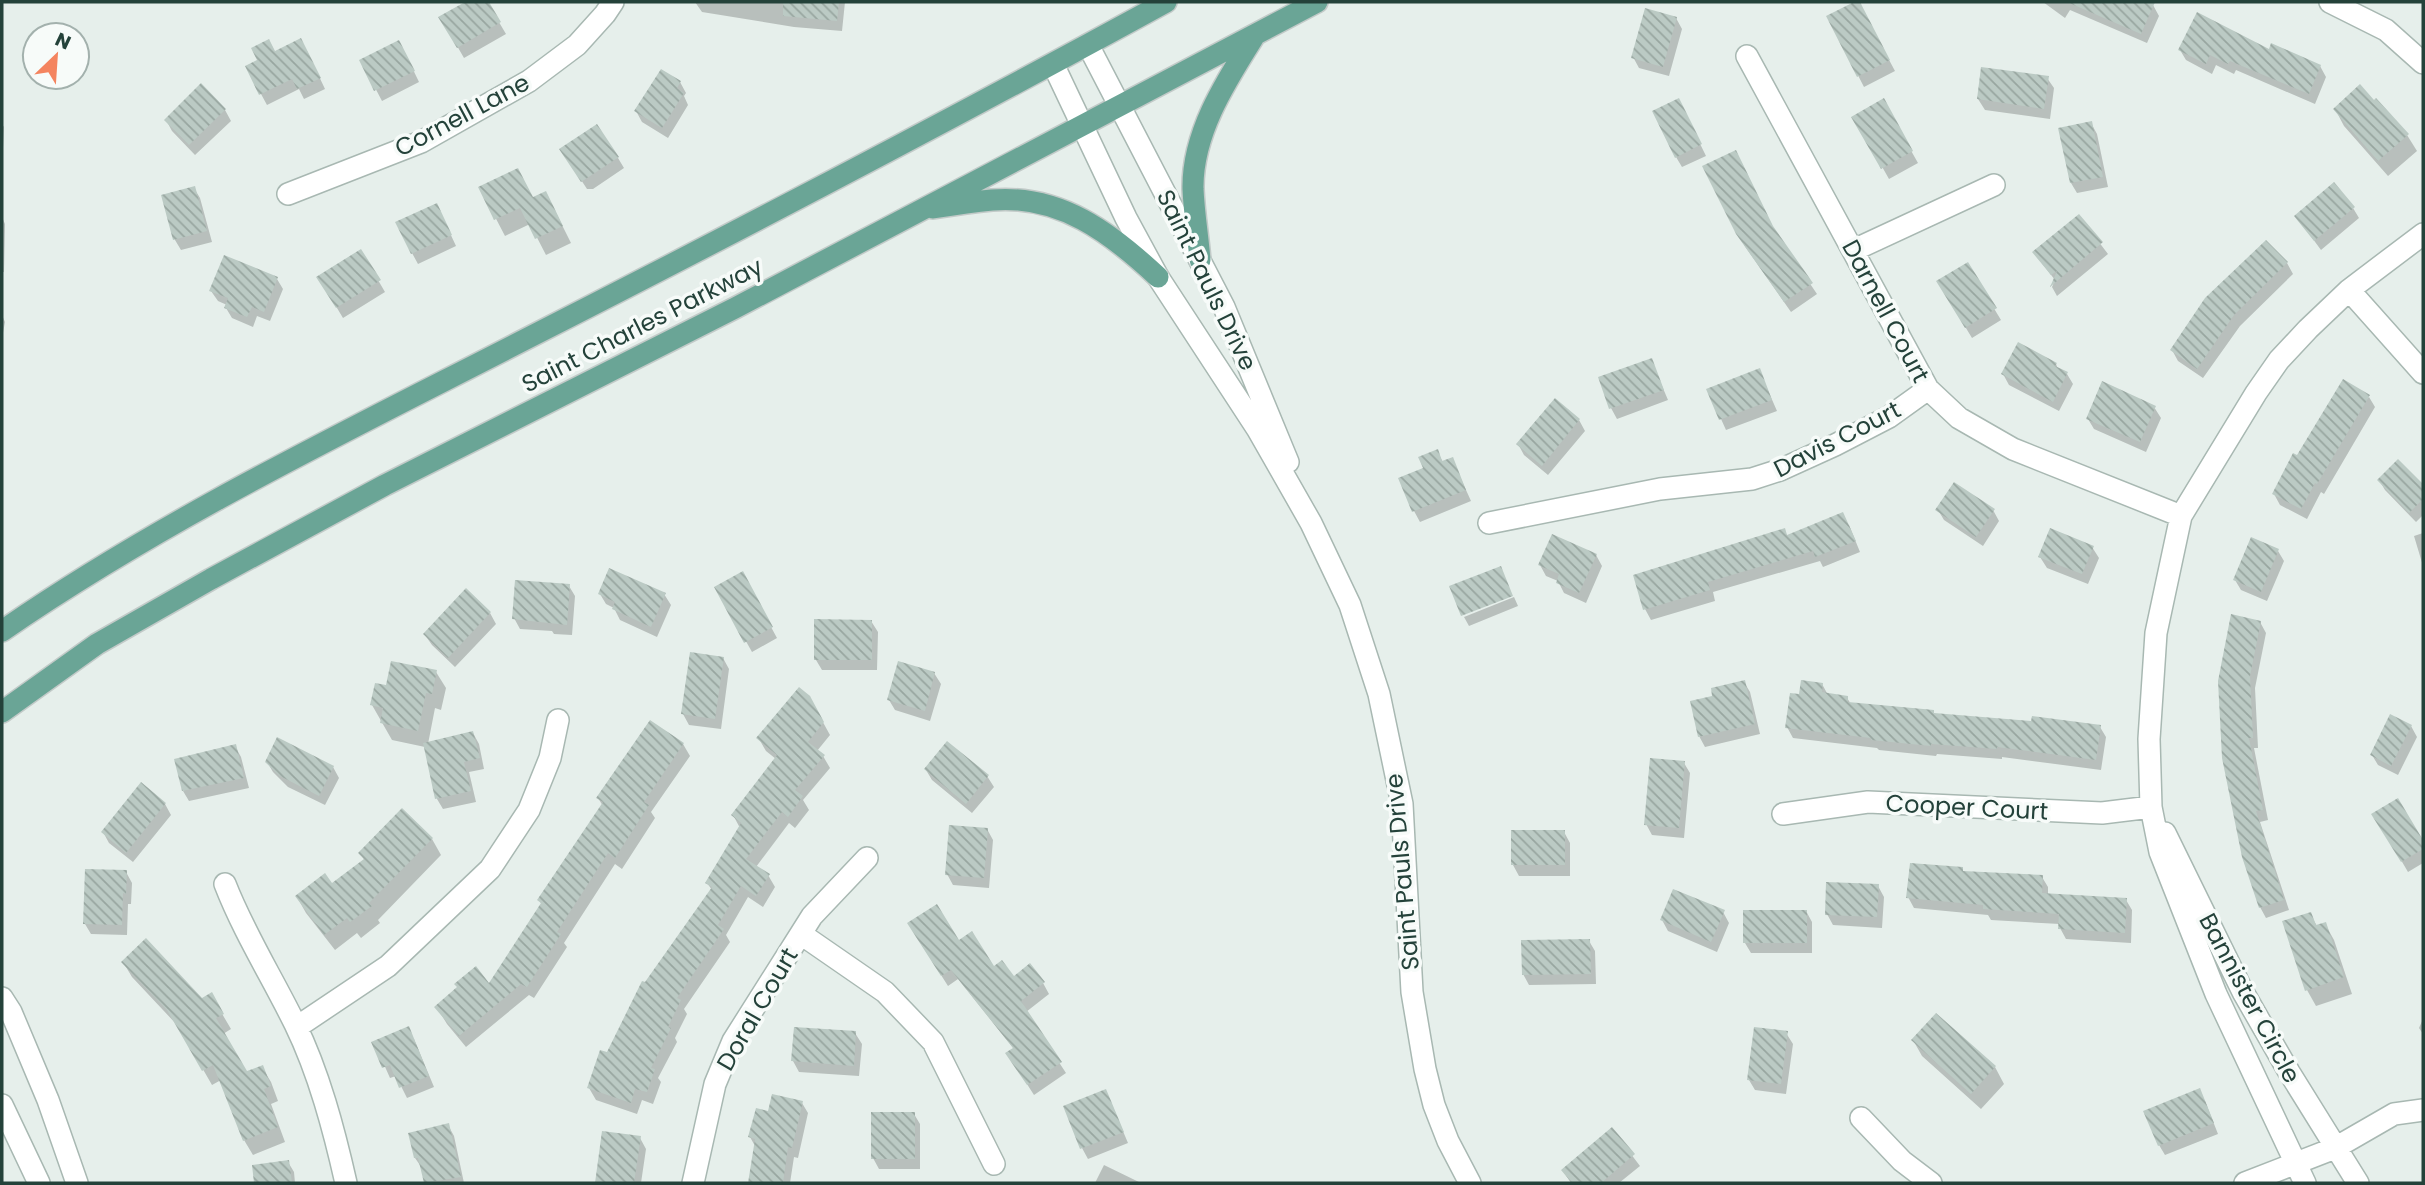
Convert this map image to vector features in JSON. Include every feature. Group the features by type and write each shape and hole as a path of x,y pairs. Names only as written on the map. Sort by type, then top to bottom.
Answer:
{"main road":[{"name":"Saint Charles Parkway","path":"2,631 133,546 1053,64 1166,2"},
{"name":"Saint Charles Parkway","path":"2,712 97,644 385,485 734,308 1317,2"},
{"path":"1200,260 1193,187 1198,148 1214,105 1256,34"},
{"path":"920,210 993,200 1021,200 1051,206 1114,237 1158,276"}],"street":[{"name":"Cornell Lane","path":"288,194 421,142 530,80 577,46 612,2"},
{"path":"2336,3 2386,30 2423,63"},
{"name":"Saint Pauls Drive","path":"1088,45 1224,307 1311,523 1350,605 1379,694 1402,804 1412,992 1425,1069 1434,1105 1448,1141 1470,1183"},
{"name":"Darnell Court","path":"1747,56 1927,389 1959,418 2013,449 2181,516"},
{"name":"Saint Pauls Drive","path":"1053,64 1126,218 1158,276 1258,430 1311,523"},
{"path":"1854,250 1994,185"},
{"name":"Bannister Circle","path":"2305,1183 2216,994 2160,852 2151,807 2149,739 2156,633 2181,516 2234,427 2279,360 2349,290 2423,234"},
{"path":"2349,290 2423,373"},
{"name":"Davis Court","path":"1489,523 1660,489 1752,479 1780,470 1889,417 1927,389"},
{"path":"297,1027 388,966 490,869 529,810 550,758 558,720"},
{"name":"Cooper Court","path":"1783,814 1868,802 2102,813 2151,807"},
{"name":"Bannister Circle","path":"2151,807 2243,992 2358,1183"},
{"name":"Doral Court","path":"694,1183 715,1084 728,1052 812,916 867,858"},
{"path":"225,884 236,912 297,1027 332,1121 346,1183"},
{"path":"801,934 886,992 933,1042 994,1164"},
{"path":"2,998 11,1012 48,1101 77,1183"},
{"path":"2,1105 39,1183"},
{"path":"2245,1183 2335,1148 2394,1114 2423,1110"},
{"path":"1861,1118 1902,1161 1931,1183"}],"building":[{"path":"465,2 489,2 501,22 457,48 438,17"},
{"path":"783,2 839,2 837,21 783,16"},
{"path":"1854,2 1860,2 1890,60 1857,77 1826,16"},
{"path":"2067,2 2155,2 2141,34"},
{"path":"1645,8 1677,17 1663,67 1631,58"},
{"path":"2197,12 2269,49 2271,43 2321,65 2309,94 2230,61 2228,64 2210,55 2206,64 2178,50"},
{"path":"301,38 321,78 297,89 292,79 259,95 245,66 257,60 251,48 269,39 275,51"},
{"path":"399,40 415,71 374,91 359,60"},
{"path":"1981,67 2049,76 2044,109 1977,99"},
{"path":"661,69 681,81 677,88 684,93 662,128 634,111"},
{"path":"201,83 226,109 189,145 164,120"},
{"path":"2360,84 2409,134 2378,161 2333,109"},
{"path":"1679,98 1702,144 1675,158 1652,111"},
{"path":"1884,98 1913,151 1881,169 1851,117"},
{"path":"2092,121 2103,177 2070,183 2058,128"},
{"path":"597,124 619,157 581,182 559,149"},
{"path":"1736,150 1773,226 1813,283 1784,302 1736,234 1702,166"},
{"path":"518,168 533,197 546,191 563,226 535,239 520,208 494,220 478,187"},
{"path":"2334,182 2355,207 2314,241 2294,216"},
{"path":"195,186 207,231 173,240 161,195"},
{"path":"437,203 452,235 411,254 395,222"},
{"path":"2079,214 2103,242 2050,287 2057,271 2051,275 2032,252"},
{"path":"2266,240 2288,262 2234,315 2197,369 2170,350 2205,298"},
{"path":"361,249 381,280 336,308 316,277"},
{"path":"224,255 278,277 264,312 252,307 247,317 224,308 228,298 209,291"},
{"path":"1968,262 1997,308 1965,328 1936,281"},
{"path":"2018,342 2068,372 2053,402 2001,374"},
{"path":"1652,358 1664,390 1609,409 1598,377"},
{"path":"1760,368 1772,400 1719,420 1706,389"},
{"path":"2343,379 2370,395 2301,509 2272,494 2293,453 2297,455"},
{"path":"2102,381 2156,406 2140,442 2086,419"},
{"path":"1555,398 1580,419 1542,466 1516,444"},
{"path":"1438,449 1442,461 1453,457 1466,490 1412,512 1398,478 1423,468 1418,457"},
{"path":"2398,459 2423,484 2423,499 2409,513 2377,480"},
{"path":"1954,482 1995,509 1976,537 1935,510"},
{"path":"1843,512 1856,541 1815,557 1813,551 1708,582 1710,590 1643,610 1633,575 1785,528 1787,535"},
{"path":"2050,528 2094,546 2082,574 2038,557"},
{"path":"1552,534 1597,554 1579,593 1556,583 1559,574 1538,565"},
{"path":"2251,537 2279,549 2261,592 2233,580"},
{"path":"1501,566 1513,596 1461,616 1449,586"},
{"path":"609,568 666,593 651,627 612,609 615,602 598,594"},
{"path":"743,571 773,627 744,643 714,587"},
{"path":"515,580 570,584 567,625 512,619"},
{"path":"466,588 491,612 448,658 423,634"},
{"path":"2231,614 2261,621 2250,676 2253,738 2249,738 2263,810 2256,811 2284,900 2259,908 2242,857 2222,758 2218,681"},
{"path":"814,619 872,620 872,660 814,660"},
{"path":"690,652 724,657 715,719 681,714"},
{"path":"391,661 437,670 432,694 426,693 418,731 380,723 383,708 370,705 375,683 386,685"},
{"path":"898,661 935,672 925,711 887,700"},
{"path":"1745,680 1755,724 1698,737 1690,701 1712,696 1711,688"},
{"path":"1801,680 1823,683 1822,692 1848,696 1848,702 1934,710 1934,713 2031,721 2032,716 2101,725 2096,760 1997,747 1931,746 1871,740 1785,728 1790,693 1799,694"},
{"path":"799,687 810,696 824,722 808,742 825,755 795,790 803,796 788,817 782,812 746,859 770,874 756,896 741,886 718,925 724,929 677,998 681,1000 668,1027 671,1028 651,1068 655,1069 647,1092 635,1089 631,1103 587,1088 600,1050 607,1052 642,981 645,982 712,887 705,883 741,823 731,815 777,755 756,738"},
{"path":"2390,714 2412,725 2391,766 2370,755"},
{"path":"650,720 684,743 644,802 649,805 615,858 608,853 557,932 561,934 527,987 521,984 459,1036 434,1007 457,987 454,984 476,966 489,983 541,903 537,900 603,802 596,798"},
{"path":"473,731 480,758 464,762 471,791 435,799 423,743"},
{"path":"277,737 334,766 319,796 280,776 265,762"},
{"path":"947,741 989,775 966,804 924,769"},
{"path":"236,744 244,778 182,791 174,759"},
{"path":"1650,758 1685,761 1679,828 1644,825"},
{"path":"141,782 166,803 126,853 101,832"},
{"path":"2398,798 2423,840 2423,849 2401,862 2371,814"},
{"path":"402,808 433,838 369,903 372,906 350,922 347,918 324,935 295,896 325,873 332,883 364,859 358,853"},
{"path":"949,825 988,828 984,878 945,875"},
{"path":"1511,830 1565,830 1565,865 1511,865"},
{"path":"1910,863 1963,867 1963,871 2043,875 2042,893 2127,898 2125,933 2058,929 2059,914 1983,909 1983,905 1906,898"},
{"path":"85,869 127,870 122,925 83,924"},
{"path":"1826,882 1879,884 1877,917 1825,915"},
{"path":"1673,889 1725,910 1711,942 1660,920"},
{"path":"937,904 959,940 972,931 994,966 1002,960 1014,976 1030,963 1045,982 1021,1001 1062,1062 1027,1085 1005,1053 1013,1048 951,970 941,976 907,923"},
{"path":"1743,910 1807,910 1807,943 1743,943"},
{"path":"2311,912 2316,925 2326,922 2344,977 2305,991 2282,921"},
{"path":"146,938 202,998 212,992 224,1014 216,1018 247,1071 263,1065 271,1086 264,1089 278,1127 243,1141 213,1065 202,1071 167,1010 121,962"},
{"path":"1590,939 1591,974 1522,975 1521,940"},
{"path":"1936,1013 1996,1066 1971,1094 1911,1040"},
{"path":"409,1026 429,1076 399,1088 390,1065 382,1068 371,1042"},
{"path":"794,1027 856,1031 854,1066 791,1061"},
{"path":"1754,1027 1788,1031 1781,1084 1747,1080"},
{"path":"2200,1088 2214,1123 2158,1146 2143,1111"},
{"path":"1106,1089 1124,1132 1080,1149 1063,1106"},
{"path":"772,1094 803,1101 792,1148 788,1147 783,1183 748,1183 755,1139 748,1137 756,1108 768,1111"},
{"path":"871,1112 915,1112 915,1159 871,1159"},
{"path":"449,1123 461,1177 424,1183 408,1133"},
{"path":"1612,1127 1635,1154 1601,1183 1572,1183 1561,1170"},
{"path":"602,1131 641,1136 634,1183 595,1183"},
{"path":"289,1160 292,1183 254,1183 252,1165"}]}
